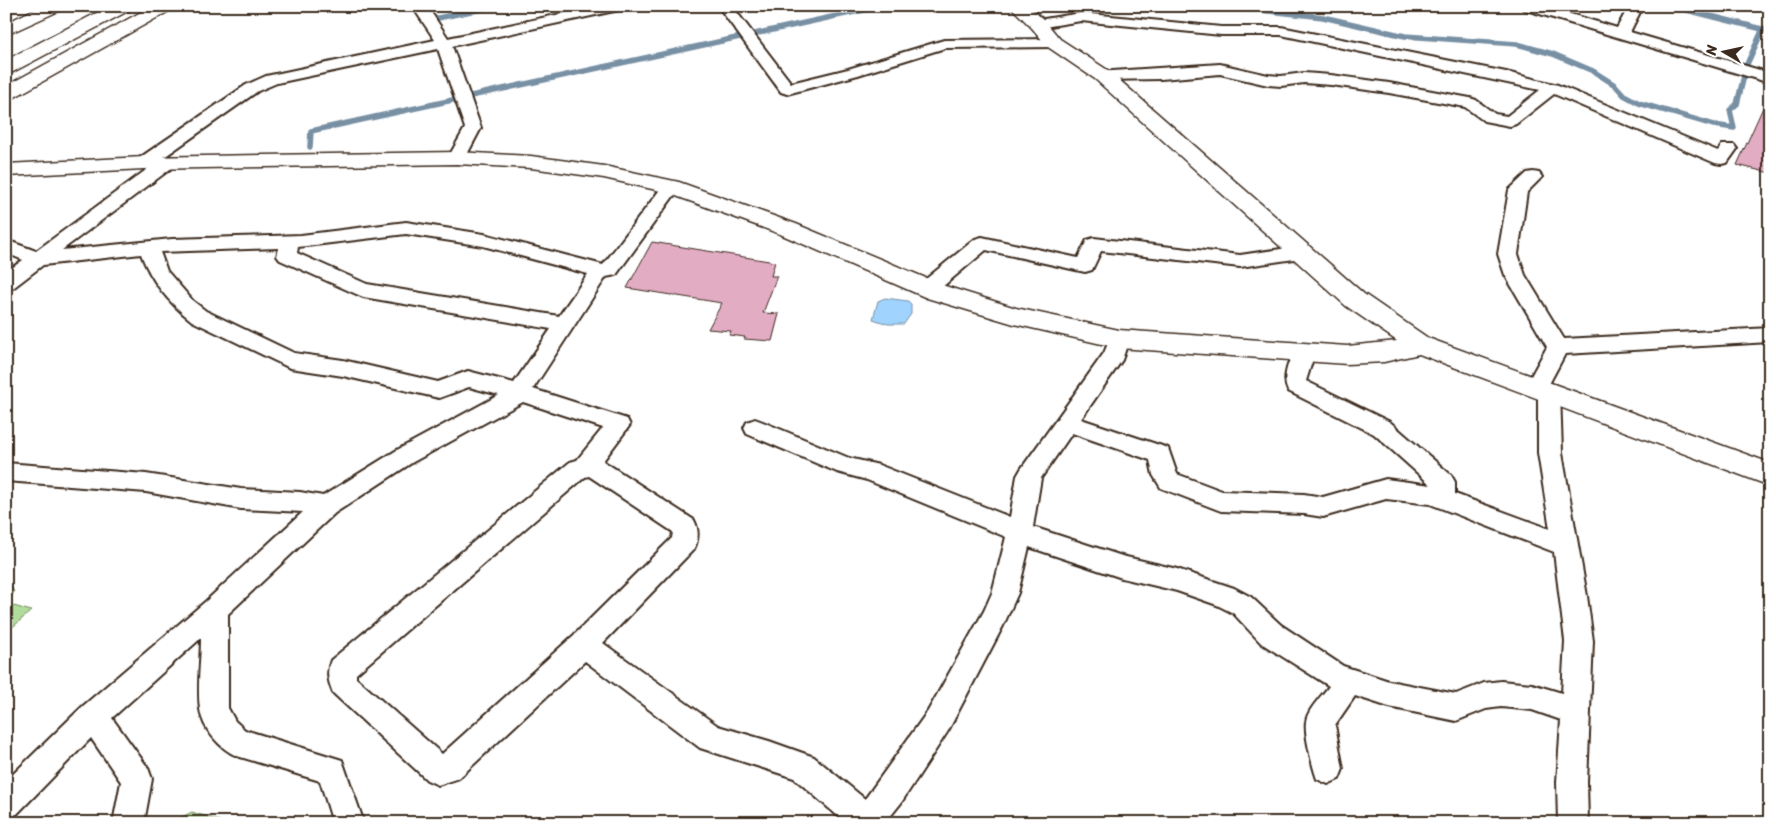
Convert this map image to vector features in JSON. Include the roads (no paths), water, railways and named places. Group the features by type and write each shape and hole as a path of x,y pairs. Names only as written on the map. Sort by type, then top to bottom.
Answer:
{"main road":[{"path":"6,30 55,6"},
{"path":"6,53 98,6"},
{"path":"6,68 124,6"},
{"path":"6,94 165,6"},
{"path":"1018,6 1038,24 1054,43 1102,76 1355,300 1419,344 1770,475"},
{"path":"6,170 144,163 457,158 531,162 604,172 671,187 788,229 928,288 1014,316 1119,339 1348,355 1379,355 1400,351 1419,344"}],"street":[{"path":"419,6 443,42 472,128 457,158"},
{"path":"144,163 260,83 272,78 619,6"},
{"path":"725,6 787,89 853,72 944,44 1054,43"},
{"path":"1528,6 1770,78"},
{"path":"1621,34 1636,6"},
{"path":"1038,24 1081,17 1221,31 1281,31 1552,88 1721,159 1728,148"},
{"path":"1102,76 1220,69 1268,80 1281,81 1304,78 1332,80 1470,103 1490,118 1510,121 1552,88"},
{"path":"6,283 10,278 167,164"},
{"path":"1533,176 1518,190 1508,254 1515,275 1558,347"},
{"path":"6,246 38,259 188,244 290,242 406,228 484,240 600,271 609,271 671,187"},
{"path":"290,242 286,256 363,290 565,324"},
{"path":"928,288 982,243 1085,266 1094,244 1240,261 1301,252"},
{"path":"148,247 158,273 186,306 199,316 290,360 343,368 440,390 468,379 518,392 619,425 584,468"},
{"path":"6,803 93,716 215,609 326,506 405,456 517,395 600,271"},
{"path":"1558,347 1770,335"},
{"path":"584,644 710,738 769,755 802,767 866,822 890,792 938,721 994,618 1005,593 1020,531 1029,476 1114,355 1119,339"},
{"path":"1558,347 1543,390 1550,453 1566,546 1579,642 1572,782 1573,823"},
{"path":"1304,352 1295,380 1296,385 1382,428 1443,482 1443,500"},
{"path":"1068,423 1160,454 1165,475 1169,481 1221,501 1322,506 1386,489 1432,495 1566,546"},
{"path":"755,428 845,466 871,472 1042,541 1122,567 1177,580 1225,596 1242,605 1271,634 1335,676 1349,681 1389,694 1456,708 1484,696 1501,694 1532,697 1575,711"},
{"path":"592,466 685,527 685,542 584,644 448,768 438,770 343,684 342,669 578,469 592,466"},
{"path":"6,472 146,483 240,499 300,502 326,506"},
{"path":"215,609 214,710 225,731 237,742 331,770 349,823"},
{"path":"1328,769 1320,722 1349,681"},
{"path":"93,716 137,779 128,823"}],"water":[{"path":"885,298 908,301 911,304 911,314 904,324 888,324 873,319 878,301"}],"waterway":[{"path":"438,18 495,6"},
{"path":"310,147 311,131 882,6"},
{"path":"1155,6 1188,8 1215,6"},
{"path":"1224,6 1323,17 1405,36 1517,44 1553,54 1593,71 1615,85 1624,95 1639,103 1714,125 1734,128 1730,110 1737,104 1747,64 1763,29"},
{"path":"1671,6 1763,29"},
{"path":"1763,29 1770,31"}]}
